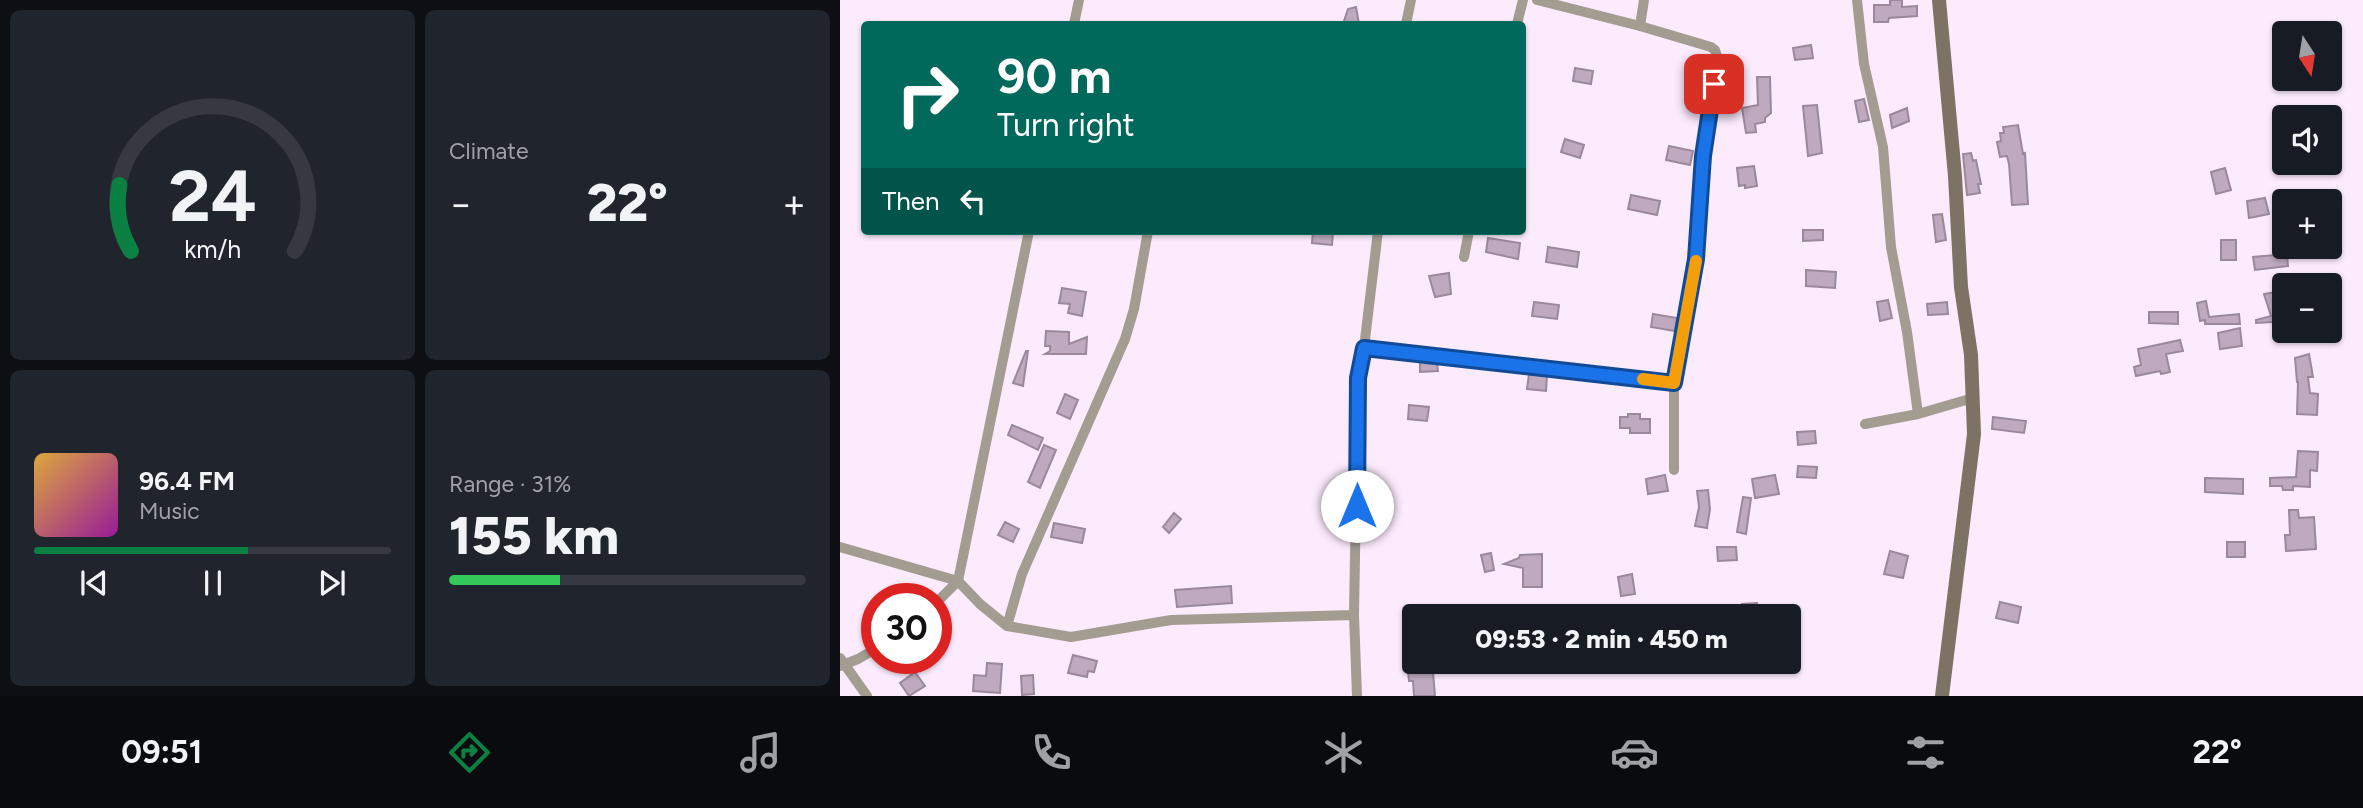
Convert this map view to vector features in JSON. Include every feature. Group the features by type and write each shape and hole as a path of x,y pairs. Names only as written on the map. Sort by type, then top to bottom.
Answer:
{"street":[{"path":"1075,21 1079,0"},
{"path":"1407,21 1411,0"},
{"path":"1518,21 1524,0"},
{"path":"1537,0 1710,47 1715,50 1718,60 1703,156 1696,259 1674,383 1674,470"},
{"path":"1640,26 1644,0"},
{"path":"1857,0 1864,64 1883,147 1891,247 1907,332 1918,414"},
{"path":"1939,0 1955,176 1961,287 1971,355 1975,434 1942,696"},
{"path":"952,587 958,581 1028,235"},
{"path":"1007,626 1023,574 1125,339 1147,235"},
{"path":"1357,696 1354,615 1358,378 1378,235"},
{"path":"1464,257 1468,235"},
{"path":"1364,348 1674,383"},
{"path":"1865,424 1918,414 1973,398"},
{"path":"840,547 958,581 1007,626 1071,637 1171,620 1354,615"},
{"path":"861,657 841,663 867,696"}],"building":[{"path":"1890,0 1902,0 1902,7 1917,6 1917,16 1874,22 1874,5 1890,5"},
{"path":"1356,7 1358,21 1344,21 1348,9"},
{"path":"1811,45 1813,58 1795,60 1793,48"},
{"path":"1575,68 1593,71 1591,84 1573,81"},
{"path":"1757,77 1770,77 1771,113 1765,118 1765,122 1755,124 1756,132 1746,133 1742,108 1758,105"},
{"path":"1864,99 1869,120 1859,122 1855,101"},
{"path":"1817,105 1822,153 1808,156 1803,106"},
{"path":"1907,108 1909,121 1892,128 1890,115"},
{"path":"2018,125 2023,154 2025,153 2028,204 2012,205 2009,164 2007,156 2000,157 1997,142 2001,141 2000,133 2004,133 2003,127"},
{"path":"1565,139 1584,145 1580,158 1561,152"},
{"path":"1669,146 1693,151 1690,165 1666,160"},
{"path":"1971,153 1973,161 1976,160 1981,184 1978,184 1980,193 1967,195 1963,154"},
{"path":"1754,166 1757,186 1739,186 1737,168"},
{"path":"2225,168 2231,190 2216,194 2211,172"},
{"path":"1631,195 1660,201 1657,215 1628,209"},
{"path":"2265,198 2269,214 2249,218 2247,201"},
{"path":"1942,214 1946,240 1936,242 1933,215"},
{"path":"1803,230 1823,230 1823,240 1803,241"},
{"path":"1313,235 1333,235 1332,245 1312,243"},
{"path":"1488,238 1520,243 1518,259 1486,252"},
{"path":"2221,240 2236,240 2236,260 2221,260"},
{"path":"1548,247 1579,252 1577,267 1546,262"},
{"path":"2272,255 2272,259 2287,259 2288,266 2255,270 2253,257"},
{"path":"1806,270 1836,272 1835,288 1806,286"},
{"path":"1449,273 1451,294 1435,297 1429,276"},
{"path":"1062,288 1086,292 1082,316 1068,313 1070,304 1059,303"},
{"path":"2272,293 2272,322 2256,323 2256,320 2271,316 2264,294"},
{"path":"1888,300 1892,318 1880,321 1877,302"},
{"path":"2206,301 2209,317 2239,314 2240,324 2205,324 2205,320 2200,321 2197,303"},
{"path":"1534,302 1559,305 1557,319 1532,316"},
{"path":"1947,302 1948,314 1928,315 1927,304"},
{"path":"2149,312 2178,312 2178,324 2149,323"},
{"path":"1653,314 1677,318 1675,331 1651,327"},
{"path":"2240,328 2242,346 2220,349 2218,333"},
{"path":"1046,331 1069,332 1069,344 1087,337 1086,354 1045,354 1050,351 1050,346 1045,346"},
{"path":"2180,340 2183,351 2166,354 2170,372 2161,374 2160,371 2136,376 2134,367 2141,365 2138,349"},
{"path":"1028,351 1023,386 1013,383"},
{"path":"2309,354 2313,377 2308,377 2310,393 2318,394 2317,415 2297,414 2298,382 2295,358"},
{"path":"1420,362 1437,364 1438,371 1420,372"},
{"path":"1529,374 1547,376 1546,391 1527,389"},
{"path":"1065,394 1078,400 1070,419 1057,413"},
{"path":"1409,405 1429,407 1427,421 1408,419"},
{"path":"1628,414 1640,414 1640,419 1650,419 1650,433 1630,433 1630,428 1620,428 1620,417 1628,417"},
{"path":"1993,417 2026,421 2024,433 1992,429"},
{"path":"1012,425 1043,438 1038,450 1008,435"},
{"path":"1815,431 1816,443 1798,445 1797,432"},
{"path":"1044,445 1056,450 1040,488 1028,482"},
{"path":"2298,451 2318,452 2317,471 2310,470 2310,487 2293,486 2293,490 2283,490 2282,486 2270,486 2270,478 2296,477"},
{"path":"1798,466 1817,467 1816,478 1797,477"},
{"path":"1665,475 1668,491 1648,494 1646,479"},
{"path":"1775,475 1779,494 1755,498 1752,479"},
{"path":"2205,478 2243,479 2243,494 2205,492"},
{"path":"1708,490 1710,509 1707,528 1695,526 1699,507 1697,491"},
{"path":"1743,497 1751,498 1746,534 1737,532"},
{"path":"2289,510 2298,510 2299,518 2314,517 2316,549 2286,551 2285,535 2290,535"},
{"path":"1174,513 1181,519 1169,533 1163,527"},
{"path":"1005,522 1019,529 1013,542 998,535"},
{"path":"1054,523 1085,529 1082,543 1051,537"},
{"path":"2227,542 2245,542 2245,557 2227,557"},
{"path":"1717,547 1736,547 1737,560 1718,561"},
{"path":"1890,551 1908,556 1903,578 1884,574"},
{"path":"1491,553 1494,570 1485,572 1481,555"},
{"path":"1542,554 1542,587 1523,587 1523,568 1504,564 1519,558 1520,555"},
{"path":"1632,574 1635,594 1621,596 1618,577"},
{"path":"1231,586 1232,603 1177,607 1175,590"},
{"path":"2000,602 2021,607 2018,623 1996,618"},
{"path":"1073,655 1097,661 1094,672 1088,671 1087,677 1068,673"},
{"path":"987,663 1002,664 1000,693 973,691 974,675 986,676"},
{"path":"916,674 925,686 909,696 900,683"},
{"path":"1408,674 1433,674 1435,696 1414,696 1413,681 1409,681"},
{"path":"1033,675 1034,694 1022,695 1021,676"}],"slow traffic":[{"path":"1643,379 1674,383 1696,261"}],"route":[{"path":"1357,506 1358,378 1364,348 1674,383 1696,259 1703,156 1714,84"}]}
